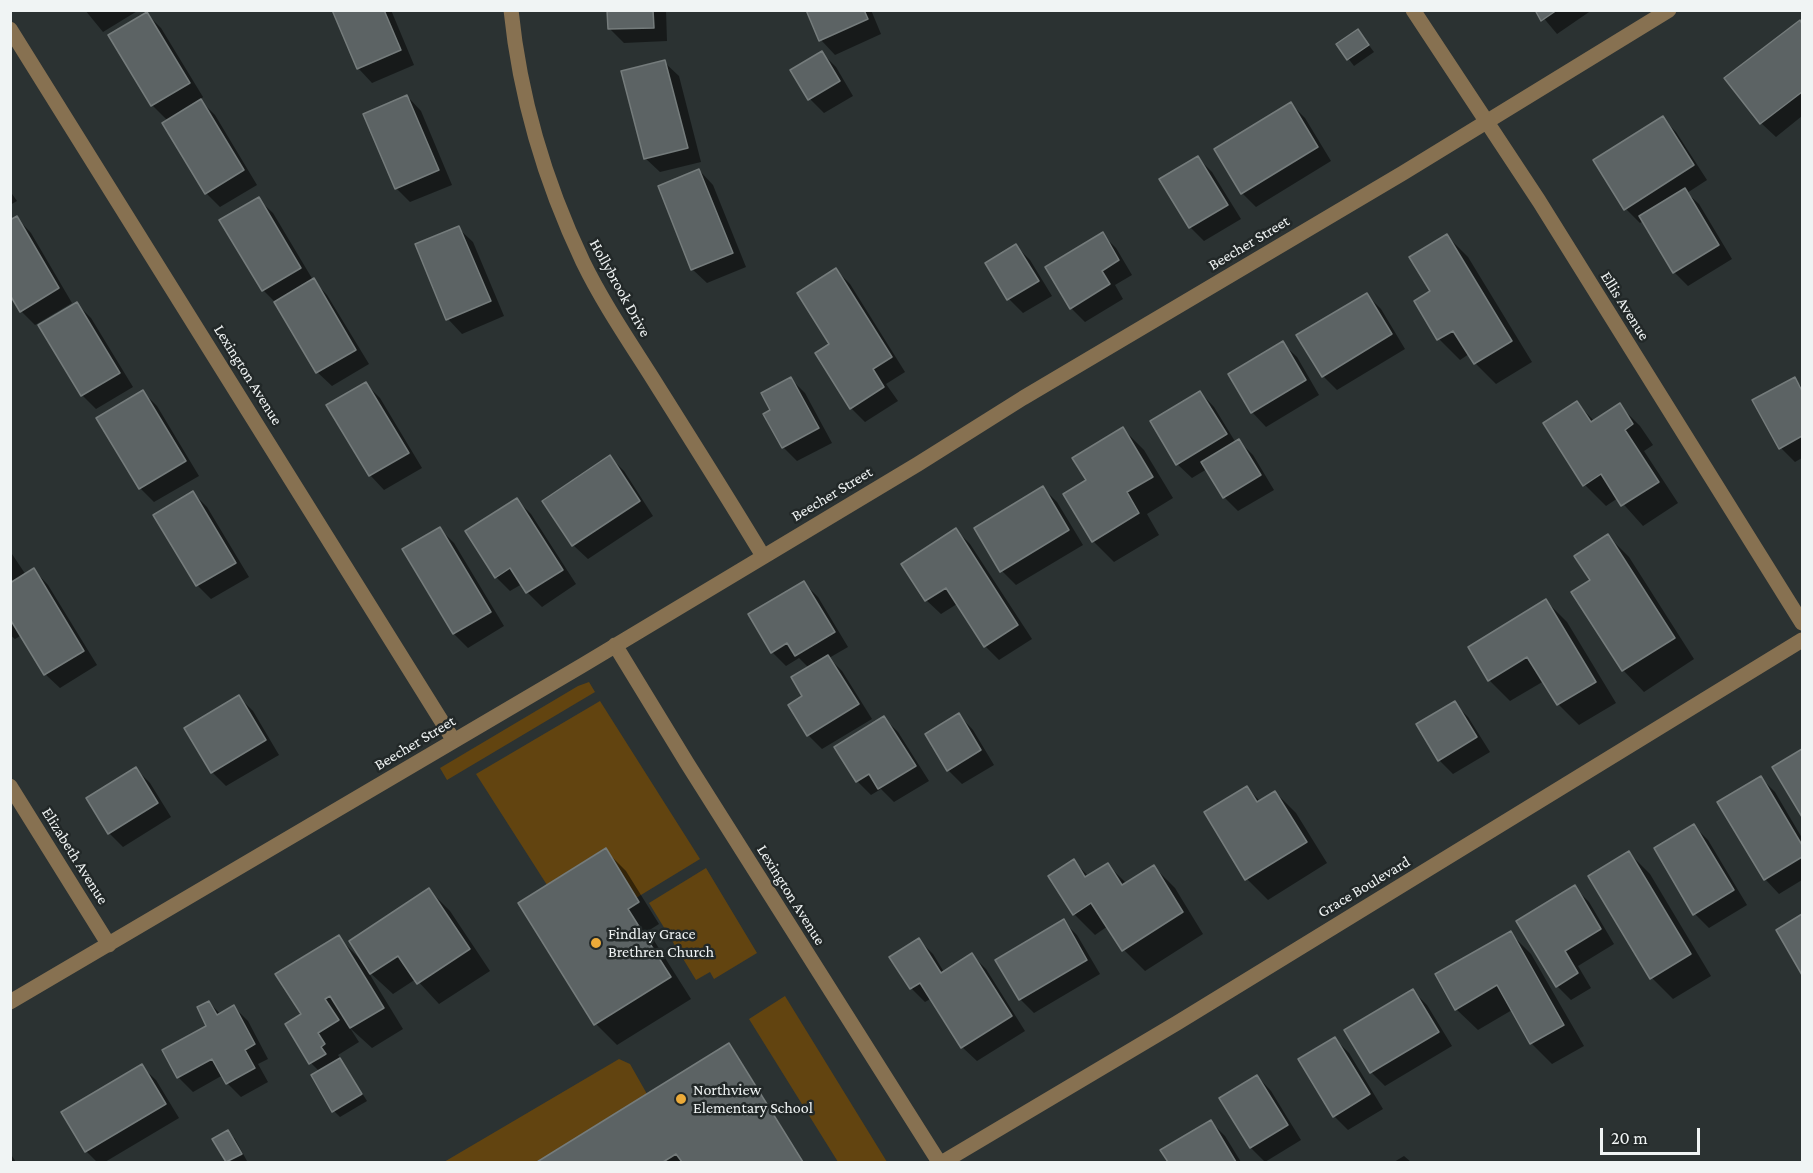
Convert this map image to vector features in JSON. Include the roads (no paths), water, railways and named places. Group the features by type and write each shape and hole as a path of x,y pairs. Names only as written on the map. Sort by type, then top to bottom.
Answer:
{"street":[{"name":"Hollybrook Drive","path":"511,10 522,88 537,147 563,218 608,307 764,556"},
{"name":"Ellis Avenue","path":"1413,10 1539,201 1803,623"},
{"name":"Beecher Street","path":"10,1002 764,556 1023,398 1486,123 1669,10"},
{"name":"Lexington Avenue","path":"10,29 454,741"},
{"name":"Grace Boulevard","path":"941,1162 1177,1023 1803,640"},
{"name":"Lexington Avenue","path":"615,645 687,763 941,1162"},
{"name":"Elizabeth Avenue","path":"10,786 109,945"}],"place":[{"name":"Findlay Grace Brethren Church","path":"596,943"},
{"name":"Northview Elementary School","path":"681,1099"}]}
